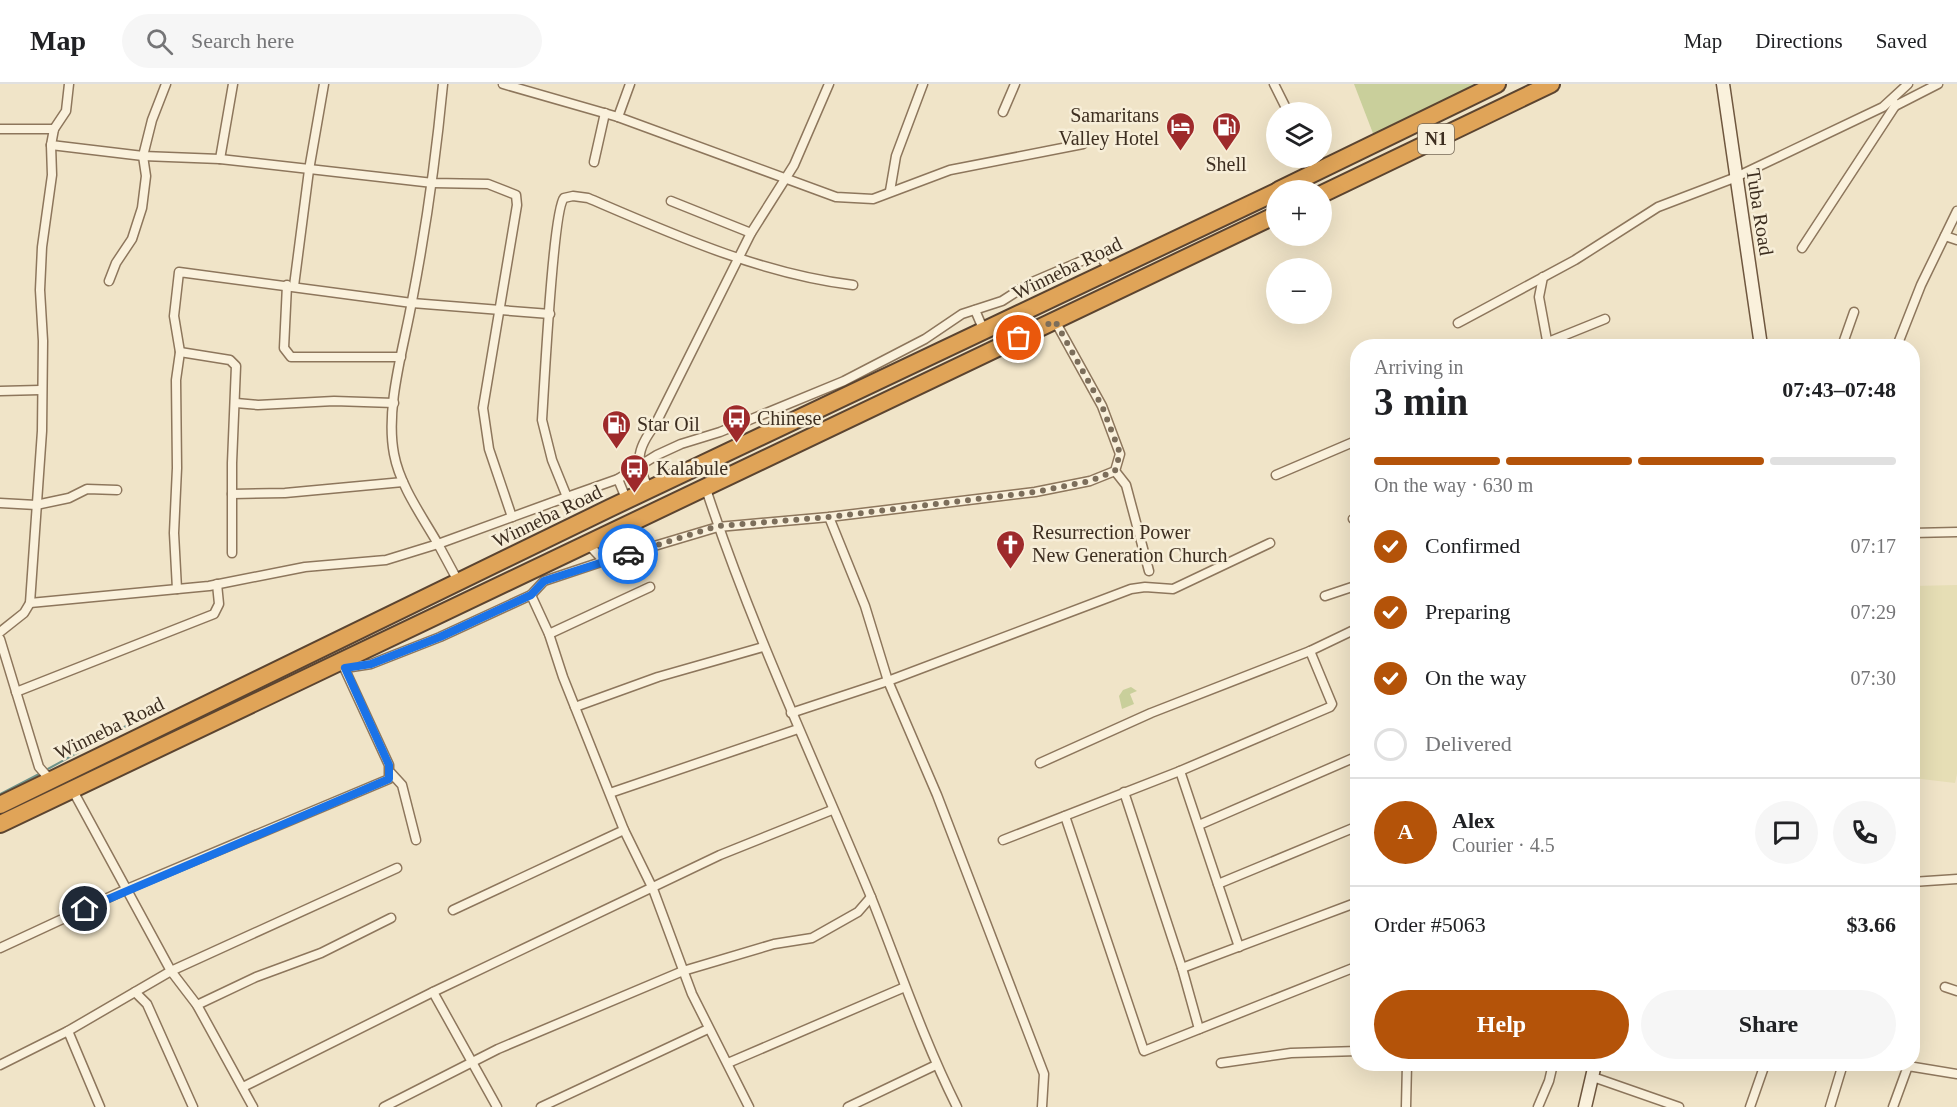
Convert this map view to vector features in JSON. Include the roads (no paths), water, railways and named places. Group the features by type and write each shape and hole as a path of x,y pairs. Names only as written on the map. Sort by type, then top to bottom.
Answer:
{"highway":[{"name":"Winneba Road","path":"1332,157 1376,142 1497,84"},
{"name":"N1","path":"1332,189 1551,84"},
{"path":"1376,142 1386,163"},
{"name":"Winneba Road","path":"1292,180 1308,168"},
{"name":"Winneba Road","path":"0,805 650,491 848,388 984,331 1266,197"},
{"name":"Winneba Road","path":"0,824 343,665 384,642 1266,220"},
{"path":"378,623 385,633 384,642"}],"street":[{"path":"0,633 24,613 30,603 42,431 40,390 43,340 40,274 47,201 52,176 51,145 54,129 66,111 69,84"},
{"path":"109,281 116,263 132,239 142,208 146,176 143,156 152,120 166,84"},
{"path":"220,159 233,84"},
{"path":"324,84 291,286 284,348 291,357 400,357"},
{"path":"443,84 433,183 400,357 392,438 403,482 459,583"},
{"path":"503,84 618,117 836,197 854,200 873,199 950,170 1083,144"},
{"path":"618,117 630,84"},
{"path":"650,491 639,468 645,439 659,417 751,233 786,178 829,84"},
{"path":"890,191 896,156 922,84"},
{"path":"1003,112 1015,84"},
{"path":"1274,84 1283,102"},
{"name":"Tuba Road","path":"1722,84 1734,178 1760,339"},
{"path":"1802,248 1908,84"},
{"path":"1458,323 1490,303 1544,277 1658,207 1734,178 1938,84"},
{"path":"594,162 605,114"},
{"path":"0,129 54,129"},
{"path":"51,145 143,156 220,159 433,183 488,184 516,195 517,205 483,408 489,449 512,517"},
{"path":"567,497 552,460 542,420 558,207 564,198 573,196 588,198 739,258 809,279 853,285"},
{"path":"671,201 751,233"},
{"path":"1899,339 1957,211"},
{"path":"1945,236 1957,240"},
{"path":"30,603 218,584 305,567 386,560 408,555 618,479 657,455 681,444 848,388 962,314 1002,302 1030,283 1098,254 1111,270"},
{"path":"177,589 173,560 177,468 176,381 180,352 174,316 179,272 412,303 550,314"},
{"path":"1544,277 1539,297 1547,339"},
{"path":"975,310 984,331"},
{"path":"1844,339 1854,312"},
{"path":"1559,339 1605,319"},
{"path":"1055,321 1106,414 1120,453 1115,471"},
{"path":"180,352 230,360 236,366 232,554"},
{"path":"0,391 40,390"},
{"path":"236,402 258,405 334,401 394,403"},
{"path":"1276,475 1350,443"},
{"path":"416,840 402,785 391,773 343,665 371,664 440,637 531,595 544,581 718,526 829,517 1035,492 1090,481 1115,471"},
{"path":"1115,471 1126,485 1149,571"},
{"path":"618,479 627,501"},
{"path":"232,494 285,493 403,482"},
{"path":"0,503 36,505 69,498 87,489 117,490"},
{"path":"706,489 763,646 870,897 936,1065 957,1107"},
{"path":"829,517 865,606 888,681 937,795 1044,1074 1042,1107"},
{"path":"1920,533 1957,532"},
{"path":"792,713 888,681 1131,590 1145,587 1173,590 1270,543"},
{"path":"588,544 604,561"},
{"path":"16,692 214,614 219,604 218,584"},
{"path":"549,634 650,587"},
{"path":"1325,597 1350,588"},
{"path":"531,595 549,634 575,707 624,830 653,889 683,971 708,1029 728,1063 749,1107"},
{"path":"1040,763 1151,713 1310,651 1350,632"},
{"path":"0,639 39,766 46,775 56,778"},
{"path":"575,707 658,677 763,646"},
{"path":"1003,840 1180,771 1330,706 1332,704 1330,696 1310,651"},
{"path":"610,793 798,729"},
{"path":"1199,825 1350,759"},
{"path":"1180,771 1239,947"},
{"path":"0,948 128,889 383,783 389,779 391,773"},
{"path":"72,789 171,971 197,1005 253,1107"},
{"path":"1124,792 1182,968 1199,1029"},
{"path":"243,1087 433,992 653,889 720,855 832,810"},
{"path":"1065,816 1144,1051 1350,969"},
{"path":"1218,884 1350,829"},
{"path":"453,910 624,830"},
{"path":"0,1065 68,1031 171,971 398,868"},
{"path":"1920,881 1957,879"},
{"path":"384,1107 572,1015 625,996 683,971 774,944 812,938 858,912 870,897"},
{"path":"1182,968 1350,905"},
{"path":"197,1005 256,977 321,952 391,918"},
{"path":"728,1063 906,987"},
{"path":"1946,987 1957,991"},
{"path":"135,992 147,1004 193,1107"},
{"path":"433,992 497,1107"},
{"path":"541,1107 708,1029"},
{"path":"68,1031 100,1107"},
{"path":"1221,1063 1291,1053 1350,1051"},
{"path":"848,1107 936,1065"},
{"path":"1920,1068 1957,1074"},
{"path":"1406,1107 1407,1071"},
{"path":"1538,1107 1550,1081 1552,1071"},
{"path":"1585,1107 1594,1071"},
{"path":"1750,1107 1763,1071"},
{"path":"1830,1107 1841,1071"},
{"path":"1893,1107 1906,1071"},
{"path":"1593,1077 1659,1103 1679,1107"}],"waterway":[{"path":"46,770 146,715"},
{"path":"0,794 41,773"}],"place":[{"name":"Samaritans Valley Hotel","path":"1180,152"},
{"name":"Shell","path":"1226,152"},
{"name":"Chinese","path":"736,444"},
{"name":"Star Oil","path":"616,450"},
{"name":"Kalabule","path":"635,494"},
{"name":"Resurrection Power New Generation Church","path":"1011,570"}]}
